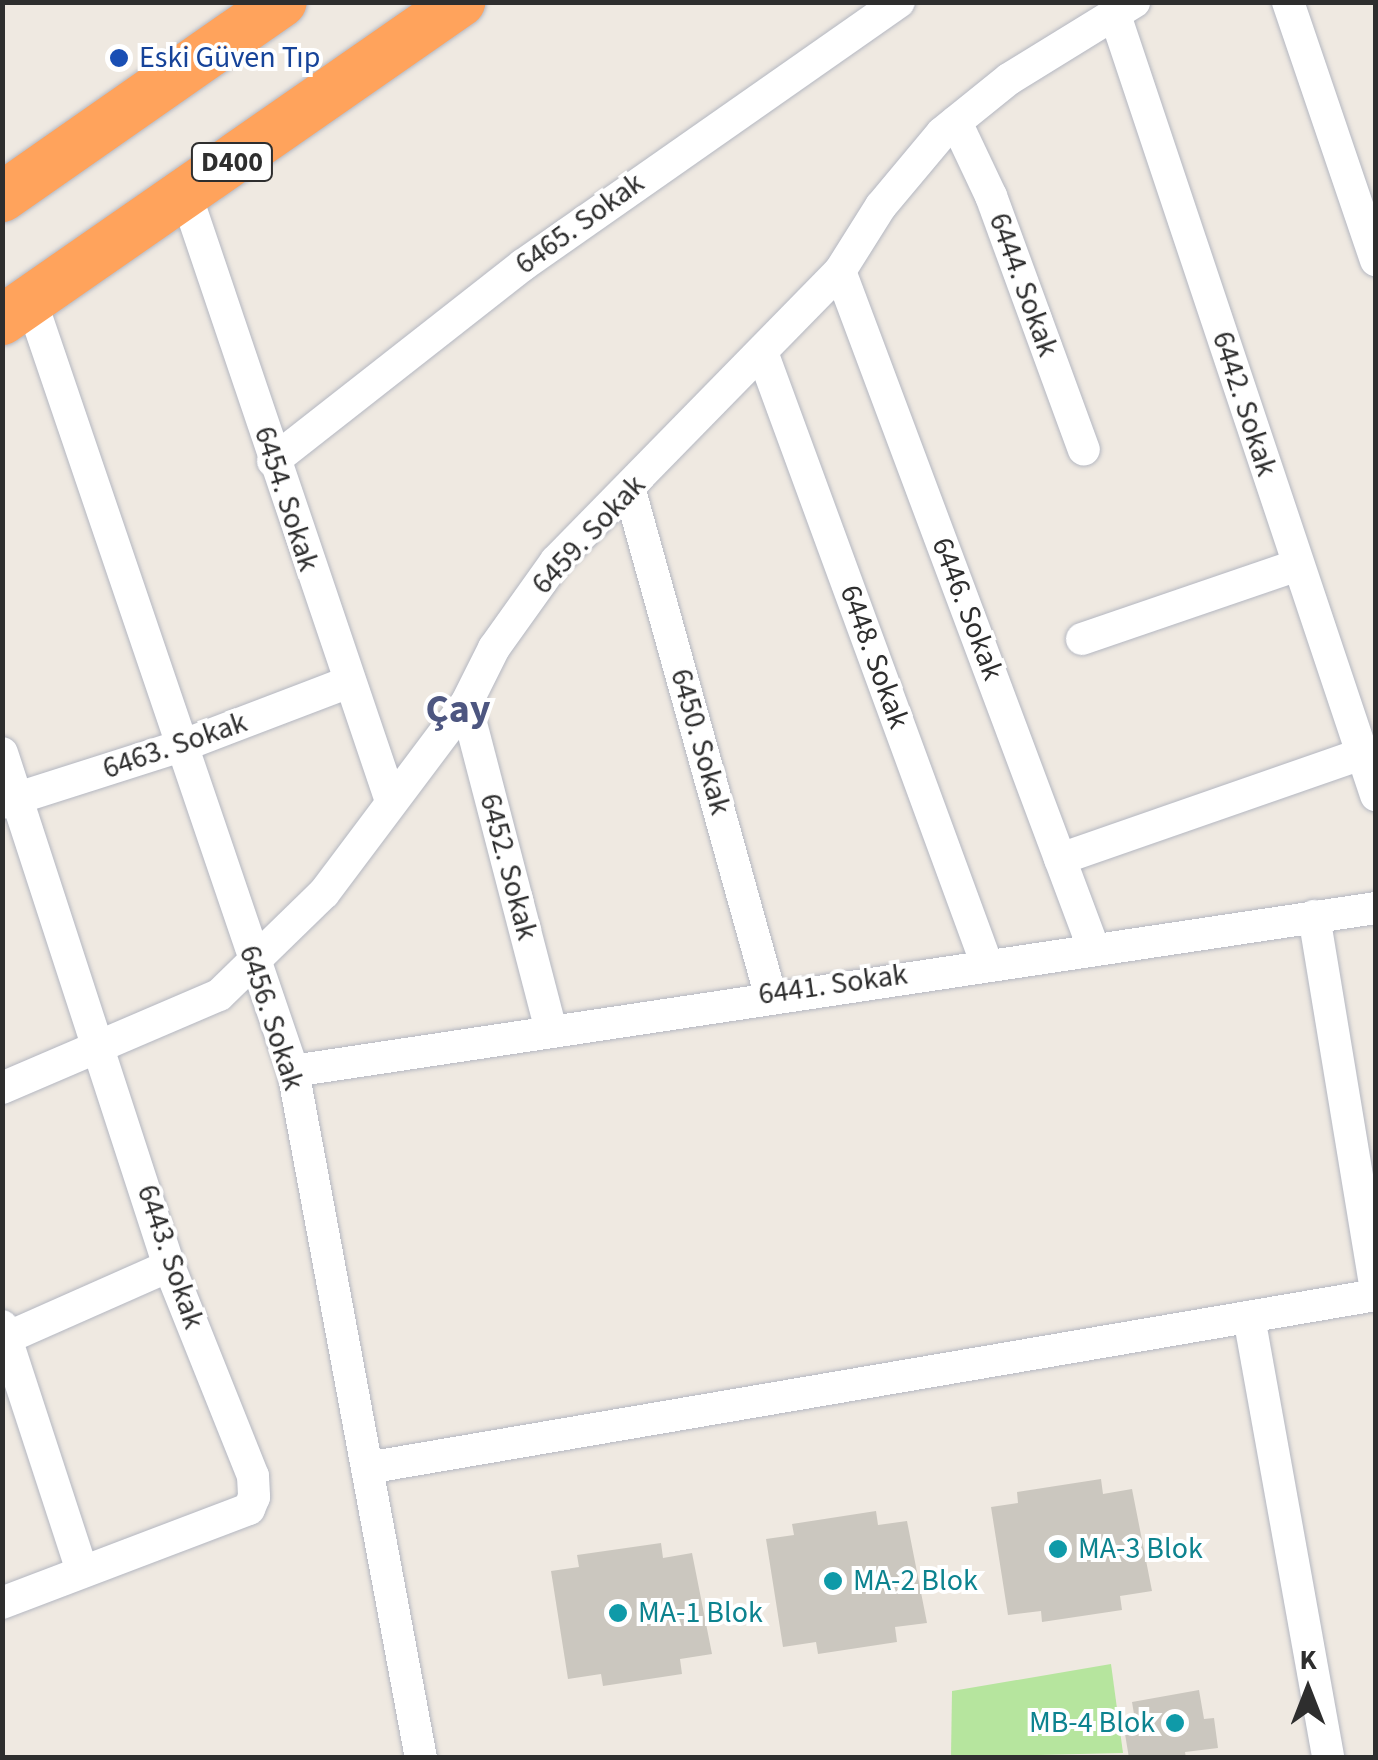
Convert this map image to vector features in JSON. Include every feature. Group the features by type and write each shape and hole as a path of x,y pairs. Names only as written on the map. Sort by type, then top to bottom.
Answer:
{"highway":[{"path":"2,198 282,2"},
{"name":"D400","path":"17,311 460,2"}],"street":[{"name":"6465. Sokak","path":"274,461 538,254 899,2"},
{"path":"1288,2 1376,260"},
{"name":"6459. Sokak","path":"2,1088 102,1049 219,995 251,959 324,893 466,704 494,648 556,561 630,491 840,271 881,206 956,122 1124,7"},
{"name":"6442. Sokak","path":"1124,7 1298,565 1376,795"},
{"name":"6444. Sokak","path":"956,122 991,196 1084,450"},
{"name":"6454. Sokak","path":"186,194 346,683 391,801"},
{"name":"6446. Sokak","path":"840,271 1093,947"},
{"name":"6456. Sokak","path":"17,311 184,746 251,959 292,1071 421,1758"},
{"name":"6448. Sokak","path":"762,352 986,962"},
{"name":"6450. Sokak","path":"630,491 770,994"},
{"path":"1082,638 1298,565"},
{"name":"6463. Sokak","path":"10,801 184,746 346,683"},
{"name":"6452. Sokak","path":"466,704 551,1030"},
{"name":"6443. Sokak","path":"2,753 10,801 102,1049 169,1266 252,1476 254,1497 248,1509 2,1603"},
{"path":"1060,859 1362,754"},
{"name":"6441. Sokak","path":"292,1071 770,994 1376,908"},
{"path":"367,1468 1376,1293 1314,916"},
{"path":"82,1571 4,1335 169,1266"},
{"path":"1249,1317 1328,1758"}],"green space":[{"path":"1111,1664 1123,1753 951,1757 952,1691"}],"building":[{"name":"MA-3 Blok","path":"1101,1479 1103,1494 1132,1489 1152,1591 1120,1596 1122,1610 1042,1622 1041,1611 1008,1615 991,1507 1018,1503 1017,1492"},
{"name":"MA-2 Blok","path":"876,1511 878,1525 907,1521 927,1623 895,1627 897,1642 818,1654 816,1642 783,1647 766,1539 794,1535 792,1524"},
{"name":"MA-1 Blok","path":"661,1543 663,1558 692,1553 712,1654 680,1659 682,1674 603,1686 601,1674 568,1679 551,1571 579,1567 577,1555"},
{"name":"MB-4 Blok","path":"1199,1690 1204,1719 1214,1718 1218,1748 1185,1752 1186,1758 1129,1758 1124,1728 1136,1726 1132,1702"}],"place":[{"name":"Eski Güven Tıp","path":"119,58"},
{"name":"MA-3 Blok","path":"1058,1549"},
{"name":"MA-2 Blok","path":"833,1581"},
{"name":"MA-1 Blok","path":"618,1613"},
{"name":"MB-4 Blok","path":"1175,1723"}],"district":[{"name":"Çay","path":"458,710"}]}
